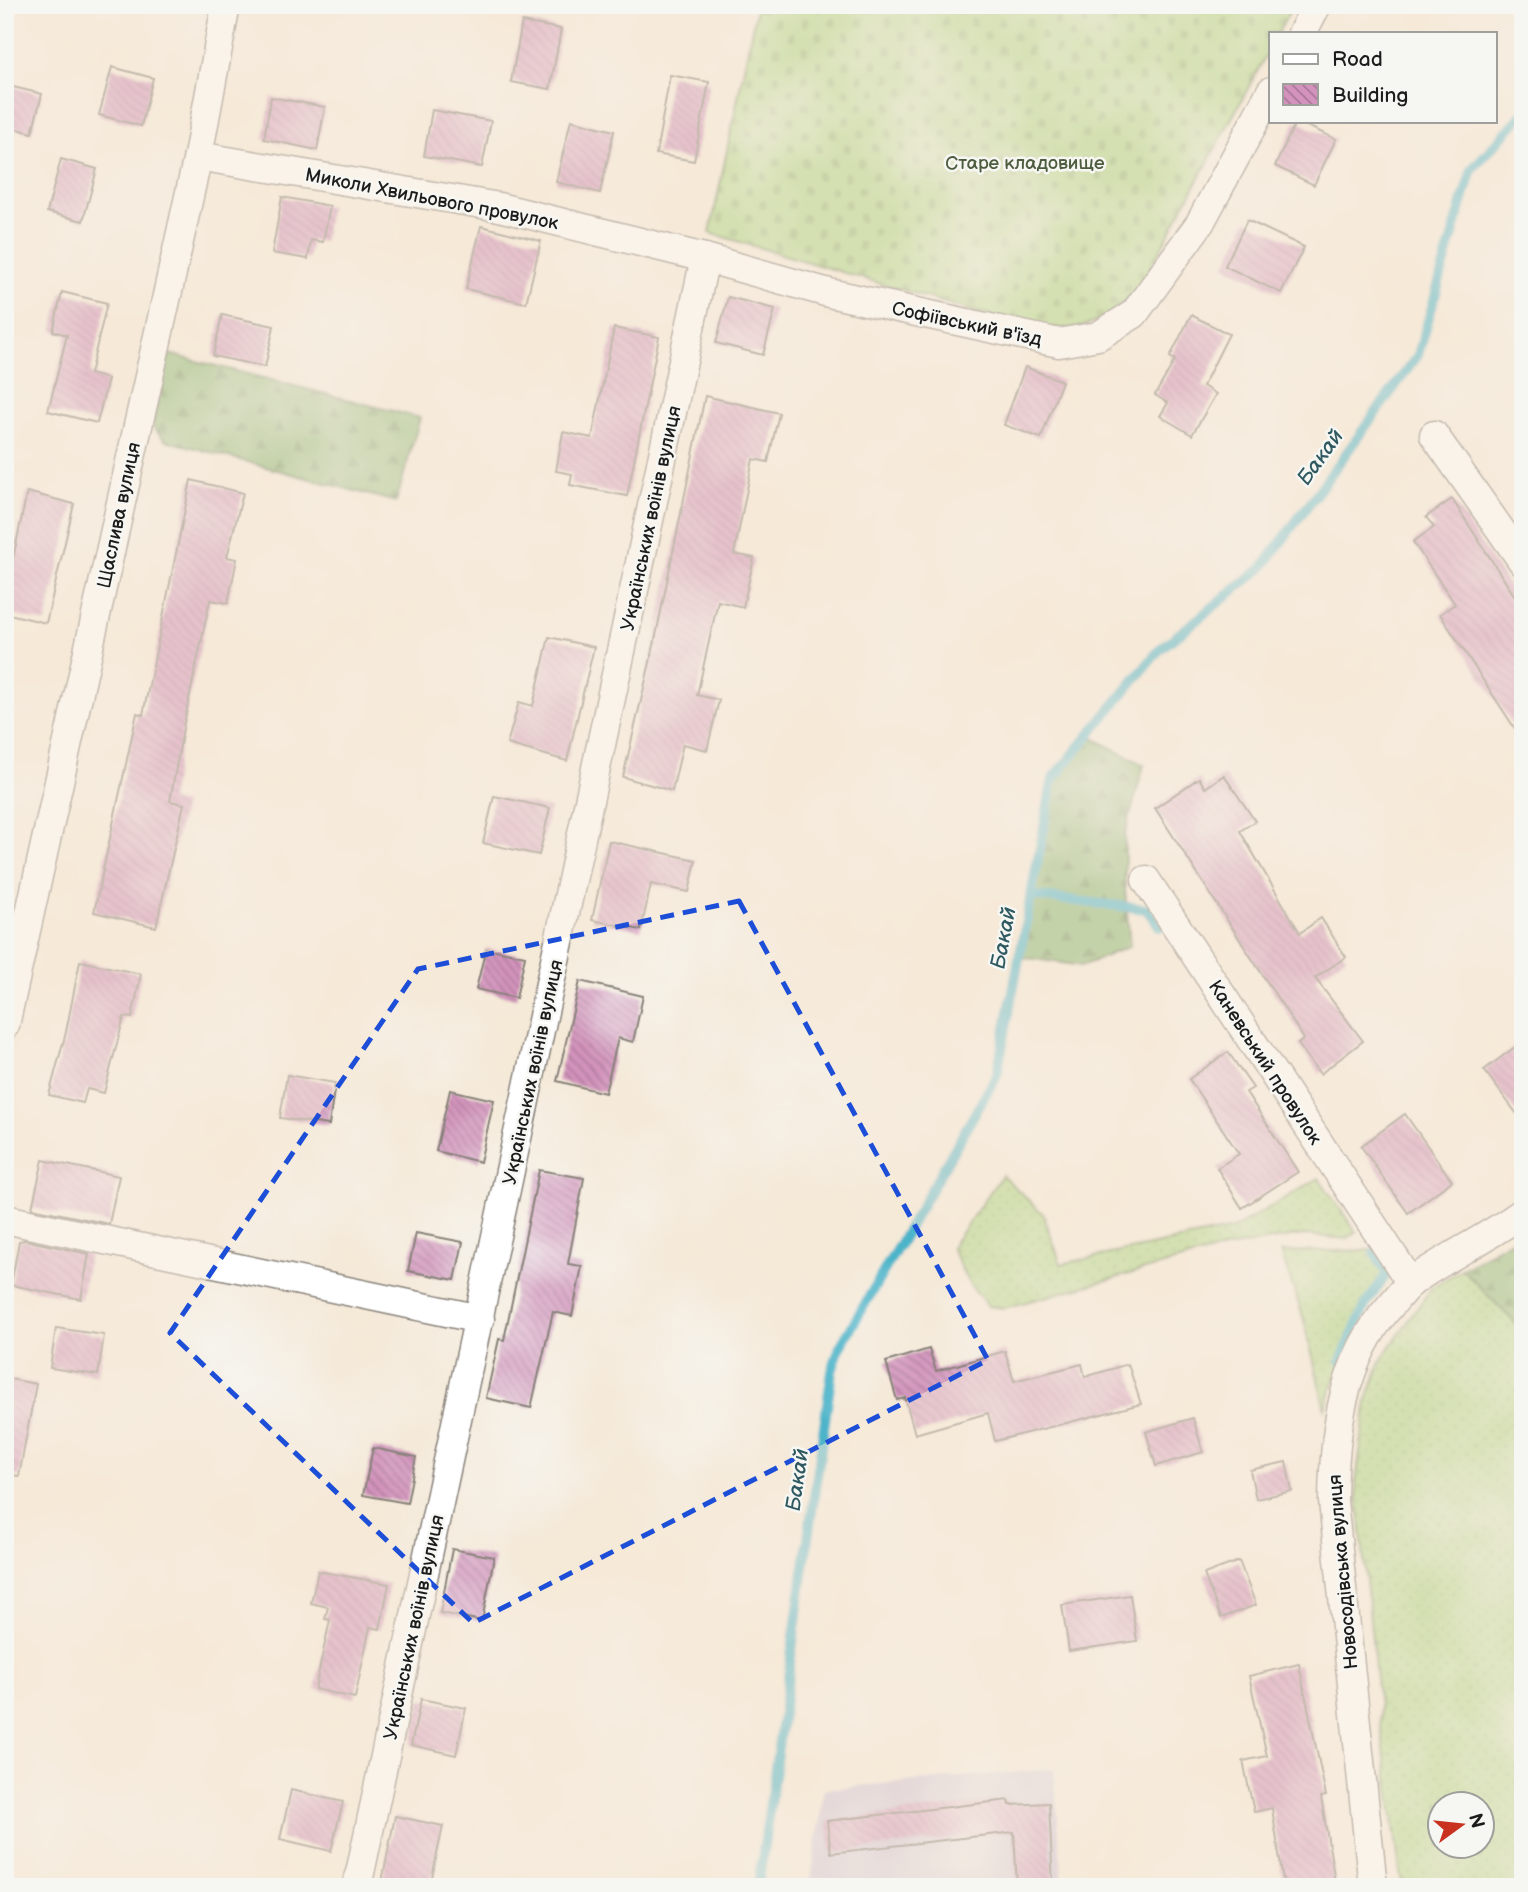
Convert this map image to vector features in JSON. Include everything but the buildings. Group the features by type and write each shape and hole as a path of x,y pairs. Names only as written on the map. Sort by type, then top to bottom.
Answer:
{"street":[{"name":"Щаслива вулиця","path":"5,1024 198,156 226,5"},
{"path":"1303,32 1317,5"},
{"name":"Софіївський в'їзд","path":"705,258 829,293 1059,343 1098,336 1134,314 1200,223 1269,95"},
{"name":"Миколи Хвильового провулок","path":"198,156 499,207 705,258"},
{"name":"Українських воїнів вулиця","path":"357,1887 705,258"},
{"path":"1434,435 1523,562"},
{"name":"Каневський провулок","path":"1146,880 1411,1283"},
{"name":"Новосодівська вулиця","path":"1373,1887 1333,1501 1334,1450 1340,1408 1356,1358 1374,1325 1411,1283 1523,1212"},
{"path":"5,1219 480,1319"}],"highlighted area":[{"path":"739,901 988,1360 473,1623 170,1333 418,969"}],"shaded area":[{"path":"1054,1769 1063,1887 810,1887 824,1789"}],"green space":[{"name":"Старе кладовище","path":"757,5 1293,5 1279,32 1269,32 1269,50 1140,287 1091,324 1066,329 1030,328 710,233"},
{"path":"169,354 420,418 396,502 165,440 152,426"},
{"path":"1089,736 1144,765 1125,834 1125,890 1130,946 1082,966 1019,957 1053,779"},
{"path":"1002,1175 1043,1214 1061,1264 1233,1229 1319,1178 1356,1232 1347,1239 1304,1235 1223,1249 1004,1308 988,1306 968,1282 951,1247"},
{"path":"1523,1233 1523,1331 1462,1269"},
{"path":"1374,1250 1387,1274 1351,1339 1325,1409 1304,1320 1281,1252"},
{"path":"1462,1269 1523,1331 1523,1887 1402,1887 1381,1727 1356,1483 1367,1400 1382,1359 1432,1287"}],"waterway":[{"name":"Бакай","path":"758,1887 832,1371 840,1347 997,1075 1053,779 1160,649 1262,568 1418,355 1472,169 1523,114"},
{"path":"1031,896 1146,909 1160,927"},
{"path":"1341,1361 1366,1304 1387,1274 1375,1253"}]}
